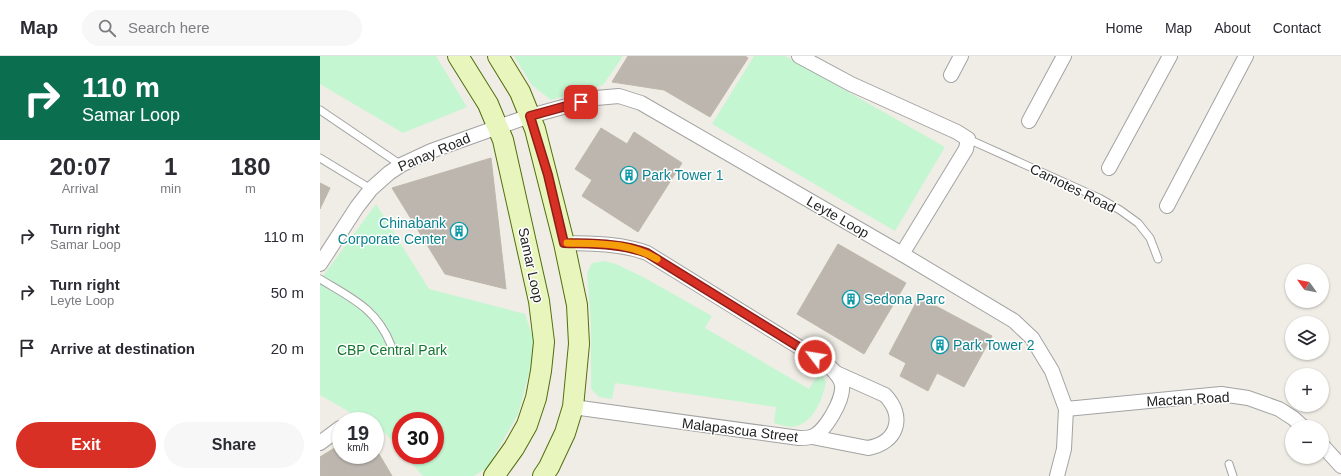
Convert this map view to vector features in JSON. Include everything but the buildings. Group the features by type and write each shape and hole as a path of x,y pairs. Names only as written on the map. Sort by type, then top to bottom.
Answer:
{"street":[{"name":"Samar Loop","path":"458,56 488,104 503,140 539,301 544,342 536,398 527,425 496,475"},
{"path":"498,56 520,92 530,116 548,175 577,305 578,344 573,407 565,433 549,468 543,476"},
{"name":"Camotes Road","path":"799,56 851,84 957,132 968,139"},
{"path":"951,75 961,56"},
{"path":"1029,121 1064,56"},
{"path":"1109,168 1170,56"},
{"path":"1168,206 1246,56"},
{"name":"Leyte Loop","path":"498,127 530,116 596,98 619,96 641,103 902,254 1014,321 1032,338 1052,371 1066,410 1064,448 1057,476"},
{"name":"Panay Road","path":"320,264 356,207 371,189 388,173 401,165 431,151 498,127"},
{"path":"902,254 966,149 968,139"},
{"path":"564,243 617,245 647,253 828,365 836,373 885,396 892,402 896,410 896,428 892,436 877,446 868,448 812,437"},
{"name":"Malapascua Street","path":"573,407 799,438 812,437 824,428 840,399 842,385 836,373"},
{"name":"Mactan Road","path":"1066,410 1220,394 1248,398 1279,409 1295,420"},
{"path":"320,443 332,434"},
{"path":"1329,453 1341,466"}],"lane":[{"path":"320,110 401,165"},
{"name":"Camotes Road","path":"968,139 1099,198 1120,210 1138,223 1150,238 1158,259"},
{"path":"320,158 371,189"},
{"path":"320,279 364,306 375,318 391,345"},
{"path":"1229,464 1233,476"}],"green space":[{"path":"320,56 436,56 467,107 403,133 320,84"},
{"path":"514,56 623,56 603,85 551,100 532,85"},
{"path":"754,56 785,56 945,147 895,231 712,124"},
{"name":"CBP Central Park","path":"376,204 429,289 525,314 536,347 518,414 487,468 474,476 423,476 412,464 444,464 444,412 392,412 392,441 384,432 384,412 349,412 320,395 320,280"},
{"path":"604,261 616,264 643,277 712,316 705,328 809,389 820,371 826,382 816,410 800,425 788,427 774,423 776,407 615,383 612,399 599,397 591,389 591,325 587,273 592,263"}],"slow traffic":[{"path":"567,243 617,245 647,253 657,259"}],"place":[{"name":"Park Tower 1","path":"629,175"},
{"name":"Chinabank Corporate Center","path":"459,231"},
{"name":"Sedona Parc","path":"851,299"},
{"name":"Park Tower 2","path":"940,345"}],"route":[{"path":"581,102 530,116 548,175 564,243 617,245 647,253 815,357"}]}
